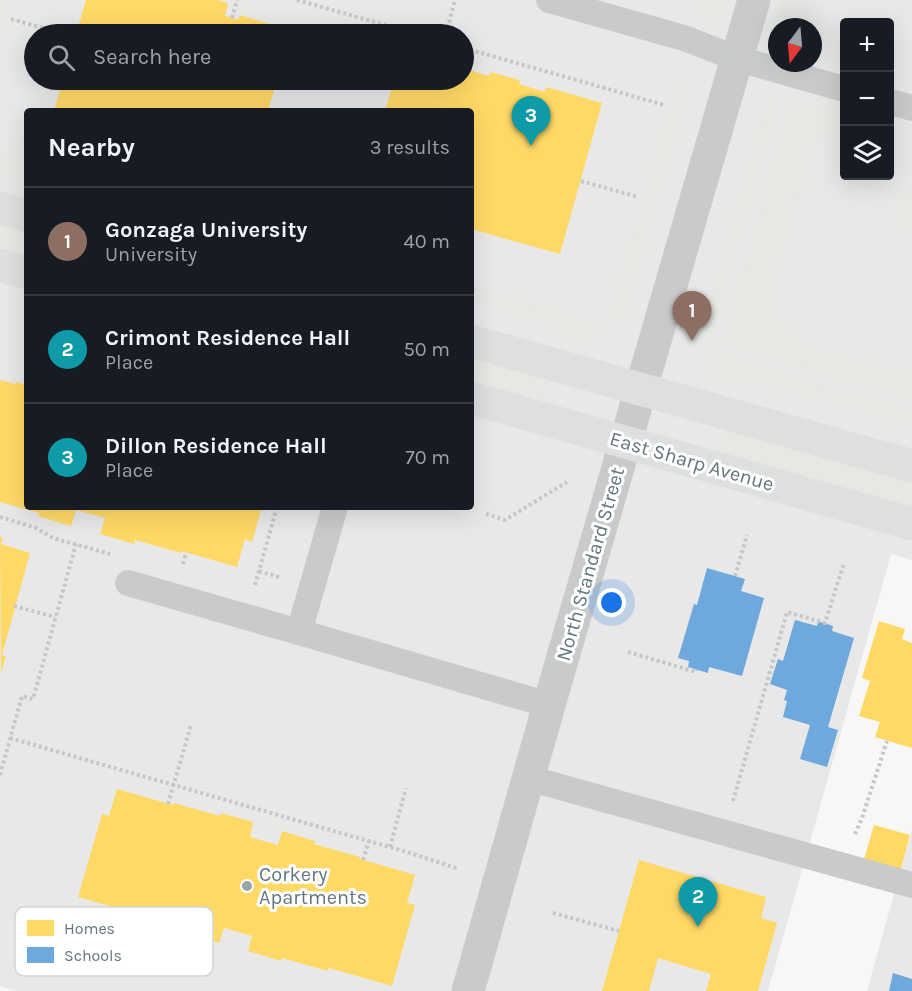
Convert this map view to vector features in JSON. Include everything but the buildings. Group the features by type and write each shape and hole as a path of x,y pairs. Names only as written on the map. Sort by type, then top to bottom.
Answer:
{"street":[{"name":"North Standard Street","path":"468,991 754,0"},
{"path":"0,208 24,215"},
{"path":"0,266 24,272"},
{"path":"474,342 912,466"},
{"name":"East Sharp Avenue","path":"474,399 912,524"}],"lane":[{"path":"549,0 684,38 738,59 840,88"},
{"path":"894,103 912,108"},
{"path":"299,633 334,510"},
{"path":"128,584 549,705"},
{"path":"528,778 912,885"}],"path":[{"path":"232,18 237,0"},
{"path":"297,0 382,24"},
{"path":"449,24 455,0"},
{"path":"11,19 29,24"},
{"path":"474,51 664,105"},
{"path":"580,181 638,197"},
{"path":"486,514 505,520 567,482"},
{"path":"735,576 747,535"},
{"path":"0,775 22,696 33,699 76,544"},
{"path":"724,833 787,612 825,623 844,563"},
{"path":"15,606 55,617"},
{"path":"628,652 696,672 696,670"},
{"path":"168,804 190,725"},
{"path":"10,738 459,869"},
{"path":"842,865 862,818 887,741"},
{"path":"390,847 406,788"},
{"path":"363,860 369,841"},
{"path":"553,913 619,931"}],"shaded area":[{"path":"0,0 912,0 912,560 891,554 768,991 16,991 0,986"},
{"path":"0,0 11,0 0,40"},
{"path":"699,0 730,0 723,23 695,16"},
{"path":"779,0 790,0 785,18 774,18"},
{"path":"676,81 690,85 634,286 637,323 609,315"},
{"path":"781,97 712,343 683,334 707,305 766,101"},
{"path":"791,100 840,113 840,137 826,135 816,140 774,290 778,313 788,331 805,345 912,374 912,400 722,345"},
{"path":"0,153 24,160 24,176 0,177"},
{"path":"904,188 912,190 912,236 891,230"},
{"path":"0,221 24,228 24,258 0,251"},
{"path":"474,287 598,322 592,340 579,348 563,332 550,324 474,303"},
{"path":"719,354 912,410 912,427 759,383 747,381 720,386 713,373"},
{"path":"474,355 551,377 543,405 474,386"},
{"path":"724,426 912,480 912,510 716,454"},
{"path":"912,830 912,991 867,991"}],"place":[{"name":"Dillon Residence Hall","path":"531,146"},
{"name":"Gonzaga University","path":"692,341"},
{"name":"Corkery Apartments","path":"247,886"},
{"name":"Crimont Residence Hall","path":"698,927"}]}
